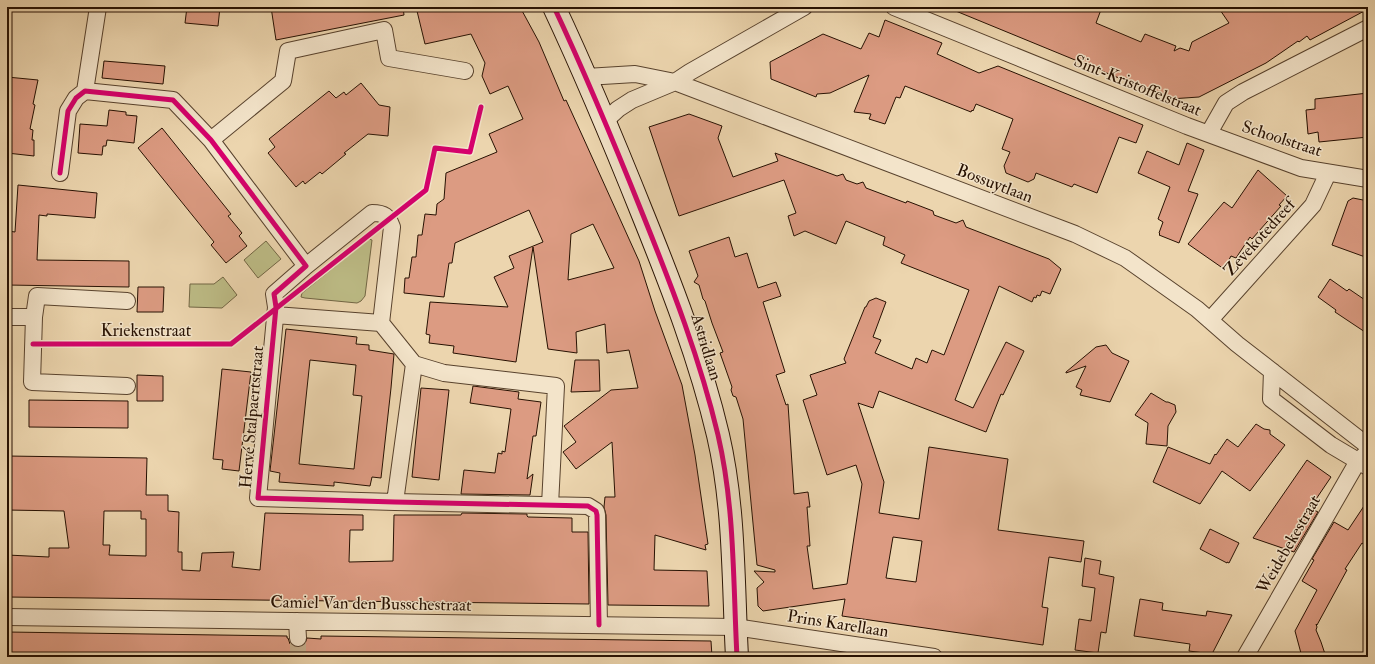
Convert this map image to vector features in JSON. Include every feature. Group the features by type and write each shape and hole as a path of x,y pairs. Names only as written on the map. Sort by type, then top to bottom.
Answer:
{"main road":[{"name":"Astridlaan","path":"554,7 606,120 676,297 698,364 718,436 730,502 737,657"}],"street":[{"path":"60,173 68,111 76,98 85,91 98,7"},
{"path":"606,120 618,109 632,100 675,82 804,7"},
{"name":"Sint-Kristoffelstraat","path":"894,7 1187,126 1209,133 1226,103 1368,28"},
{"path":"211,140 283,81 288,51 384,30 389,58 465,71"},
{"name":"Bossuytlaan","path":"583,70 635,74 675,82 1075,234 1125,258 1197,309 1237,344 1368,446"},
{"path":"85,91 173,100 211,140 306,266 372,213 385,215 389,219 392,227 381,323 414,364 444,373 556,386 550,505"},
{"name":"Schoolstraat","path":"1209,133 1301,168 1368,180"},
{"name":"Zevekotedreef","path":"1210,320 1314,205 1328,173"},
{"name":"Hervé Stalpaertstraat","path":"306,266 274,294 276,307 258,498 588,506 596,511 597,515 599,625"},
{"name":"Kriekenstraat","path":"127,301 36,296 32,382 127,386"},
{"path":"275,315 381,323"},
{"path":"7,317 34,317"},
{"path":"395,502 414,364"},
{"path":"1272,371 1271,399 1331,445 1365,460"},
{"name":"Weidebekestraat","path":"1245,657 1365,460"},
{"name":"Camiel Van den Busschestraat","path":"7,617 735,627"},
{"path":"297,621 298,638"},
{"name":"Prins Karellaan","path":"735,627 934,657"}],"shaded area":[{"path":"369,239 372,240 365,296 361,301 357,303 301,297 302,293"},
{"path":"266,241 281,259 258,278 244,260"},
{"path":"223,277 237,295 222,308 189,307 190,284 214,284"}],"building":[{"path":"187,7 220,7 218,26 185,23"},
{"path":"271,7 403,7 404,15 276,40"},
{"path":"436,7 520,7 539,42 564,101 566,100 639,261 655,311 682,385 695,455 708,544 705,545 706,550 655,535 654,570 707,571 709,606 608,605 606,515 604,507 605,497 615,497 612,442 576,469 563,452 576,442 564,426 611,390 638,388 629,350 607,353 605,324 576,332 577,353 548,349 533,247 516,362 453,353 454,346 429,343 430,335 426,334 430,302 508,307 494,277 514,268 509,256 543,242 529,210 455,243 452,263 449,263 444,297 404,293 405,278 409,278 412,257 416,257 418,235 422,235 425,214 436,215 437,204 444,199 446,173 497,152 489,134 523,119 508,86 490,94 482,76 485,63 471,34 425,44 417,11","holes":["593,224 614,268 568,280 571,234"]},
{"path":"946,7 1102,7 1096,23 1141,42 1145,34 1176,46 1174,51 1180,48 1189,51 1192,42 1229,23 1218,7 1368,7 1368,9 1310,40 1307,36 1266,63 1199,97 1170,99"},
{"path":"885,20 942,43 937,54 979,73 998,66 1143,125 1136,143 1119,137 1097,193 1074,184 1072,187 1036,173 1034,179 1028,182 1006,173 1004,166 1010,152 1002,149 1013,119 976,104 971,112 905,86 900,98 896,97 885,124 869,119 871,114 854,112 869,75 830,93 817,94 816,97 771,79 770,62 823,34 861,49 869,33 879,37"},
{"path":"104,61 165,66 163,84 102,78"},
{"path":"7,77 38,80 30,129 33,130 32,140 34,140 34,156 7,153"},
{"path":"361,83 379,105 390,107 388,136 368,134 344,153 346,154 322,174 320,172 305,184 303,181 296,187 268,153 275,147 269,139 329,91 336,98 344,92 346,95"},
{"path":"1368,93 1368,137 1319,142 1318,132 1308,134 1306,110 1315,109 1315,99"},
{"path":"109,110 126,112 126,115 137,116 134,143 107,140 106,146 103,146 102,155 78,153 80,124 107,126"},
{"path":"689,114 722,126 718,138 733,177 778,161 775,153 837,176 843,174 846,180 857,184 863,182 866,188 933,211 934,215 956,223 963,220 966,227 1049,259 1061,269 1050,294 1042,291 1040,296 1037,295 1036,298 1034,297 1032,302 999,286 955,400 973,408 1006,342 1024,351 1003,395 1001,394 986,432 879,391 873,408 858,403 884,482 879,513 919,519 929,447 1008,459 998,530 1084,541 1081,562 1049,557 1042,607 1048,608 1043,645 842,616 845,599 763,611 758,606 757,588 764,582 754,571 775,572 775,570 757,565 743,419 736,397 733,396 731,390 732,387 720,353 723,352 705,301 699,285 694,282 698,276 689,251 729,237 735,257 747,253 758,288 776,282 781,296 763,302 785,372 776,375 786,405 788,404 794,494 808,492 810,507 807,507 810,546 807,546 813,589 847,584 862,484 856,465 827,475 803,400 817,395 810,375 846,363 844,359 865,307 869,301 876,298 886,302 873,337 881,340 875,353 912,369 916,358 927,363 932,350 944,355 969,290 901,263 905,255 883,245 885,237 846,221 836,244 805,231 794,236 788,216 796,213 784,180 679,216 649,127","holes":["893,537 922,541 916,582 886,578"]},
{"path":"162,128 231,214 228,216 242,233 239,236 247,246 226,263 211,245 214,242 138,148"},
{"path":"1187,143 1204,150 1188,191 1198,194 1179,243 1159,235 1163,222 1158,219 1170,187 1138,173 1147,151 1179,165"},
{"path":"1258,170 1287,196 1279,205 1281,206 1252,239 1250,237 1236,258 1231,256 1224,269 1188,244 1224,202 1232,208"},
{"path":"18,185 97,193 95,218 47,214 47,216 39,215 37,260 129,261 129,287 7,285 8,231 15,232"},
{"path":"1353,198 1368,201 1368,258 1332,245 1348,201"},
{"path":"1330,279 1347,291 1349,289 1368,302 1368,334 1335,312 1336,310 1318,297"},
{"path":"138,287 164,287 163,312 137,312"},
{"path":"286,329 357,337 356,344 369,345 369,350 394,354 381,478 372,477 370,486 334,482 334,486 279,482 280,473 270,471","holes":["310,360 356,365 353,395 362,396 354,469 299,464"]},
{"path":"1106,345 1112,353 1129,361 1110,402 1080,395 1082,390 1076,387 1086,366 1066,373 1096,347"},
{"path":"575,360 599,360 600,391 571,392"},
{"path":"222,369 251,372 239,471 222,469 223,460 213,459"},
{"path":"137,375 163,376 163,401 137,401"},
{"path":"473,386 519,392 518,399 541,402 536,436 533,436 527,479 533,474 530,495 461,494 464,470 495,473 498,453 502,454 502,451 505,452 511,409 470,403"},
{"path":"421,388 449,390 439,480 412,477"},
{"path":"1151,393 1166,402 1175,405 1176,412 1168,426 1167,446 1146,444 1148,423 1135,415"},
{"path":"29,400 128,401 128,428 29,427"},
{"path":"1256,424 1264,429 1270,430 1270,434 1285,445 1250,491 1222,471 1200,504 1153,482 1168,447 1210,464 1215,454 1216,455 1227,439 1238,447"},
{"path":"7,456 147,458 146,495 168,495 168,511 179,512 178,552 182,552 182,570 200,571 202,553 234,552 232,567 260,570 265,513 363,515 363,530 350,530 349,562 393,561 394,515 461,515 462,513 527,514 528,517 572,518 572,532 588,532 589,604 7,597 7,555 49,557 49,548 69,548 64,511 7,510","holes":["104,511 141,511 141,519 146,519 146,556 109,555 110,545 103,545"]},
{"path":"1307,460 1331,477 1310,508 1318,512 1294,552 1253,538"},
{"path":"1368,500 1368,547 1362,543 1345,569 1347,570 1317,625 1316,624 1316,630 1326,657 1302,657 1295,631 1317,590 1302,581 1314,560 1312,559 1334,522 1348,530"},
{"path":"1210,529 1239,543 1229,563 1200,549"},
{"path":"1085,558 1101,561 1099,574 1114,577 1106,633 1101,632 1098,653 1075,650 1079,619 1091,621 1095,588 1082,586"},
{"path":"1140,599 1163,603 1162,610 1206,616 1207,611 1232,615 1212,654 1189,651 1190,644 1134,636"},
{"path":"7,632 287,636 290,644 294,647 304,646 307,638 321,639 321,636 711,641 712,657 7,657"}],"tunnel":[{"path":"298,638 298,657"}],"cycle path":[{"path":"554,7 600,110 654,242 685,324 711,407 724,462 728,490 737,657"},
{"path":"60,173 68,111 76,98 85,91 173,100 211,140 306,266 274,294 276,307 258,498 588,506 596,511 597,515 599,625"},
{"path":"33,344 231,344 426,190 435,148 470,152 481,107"}]}
